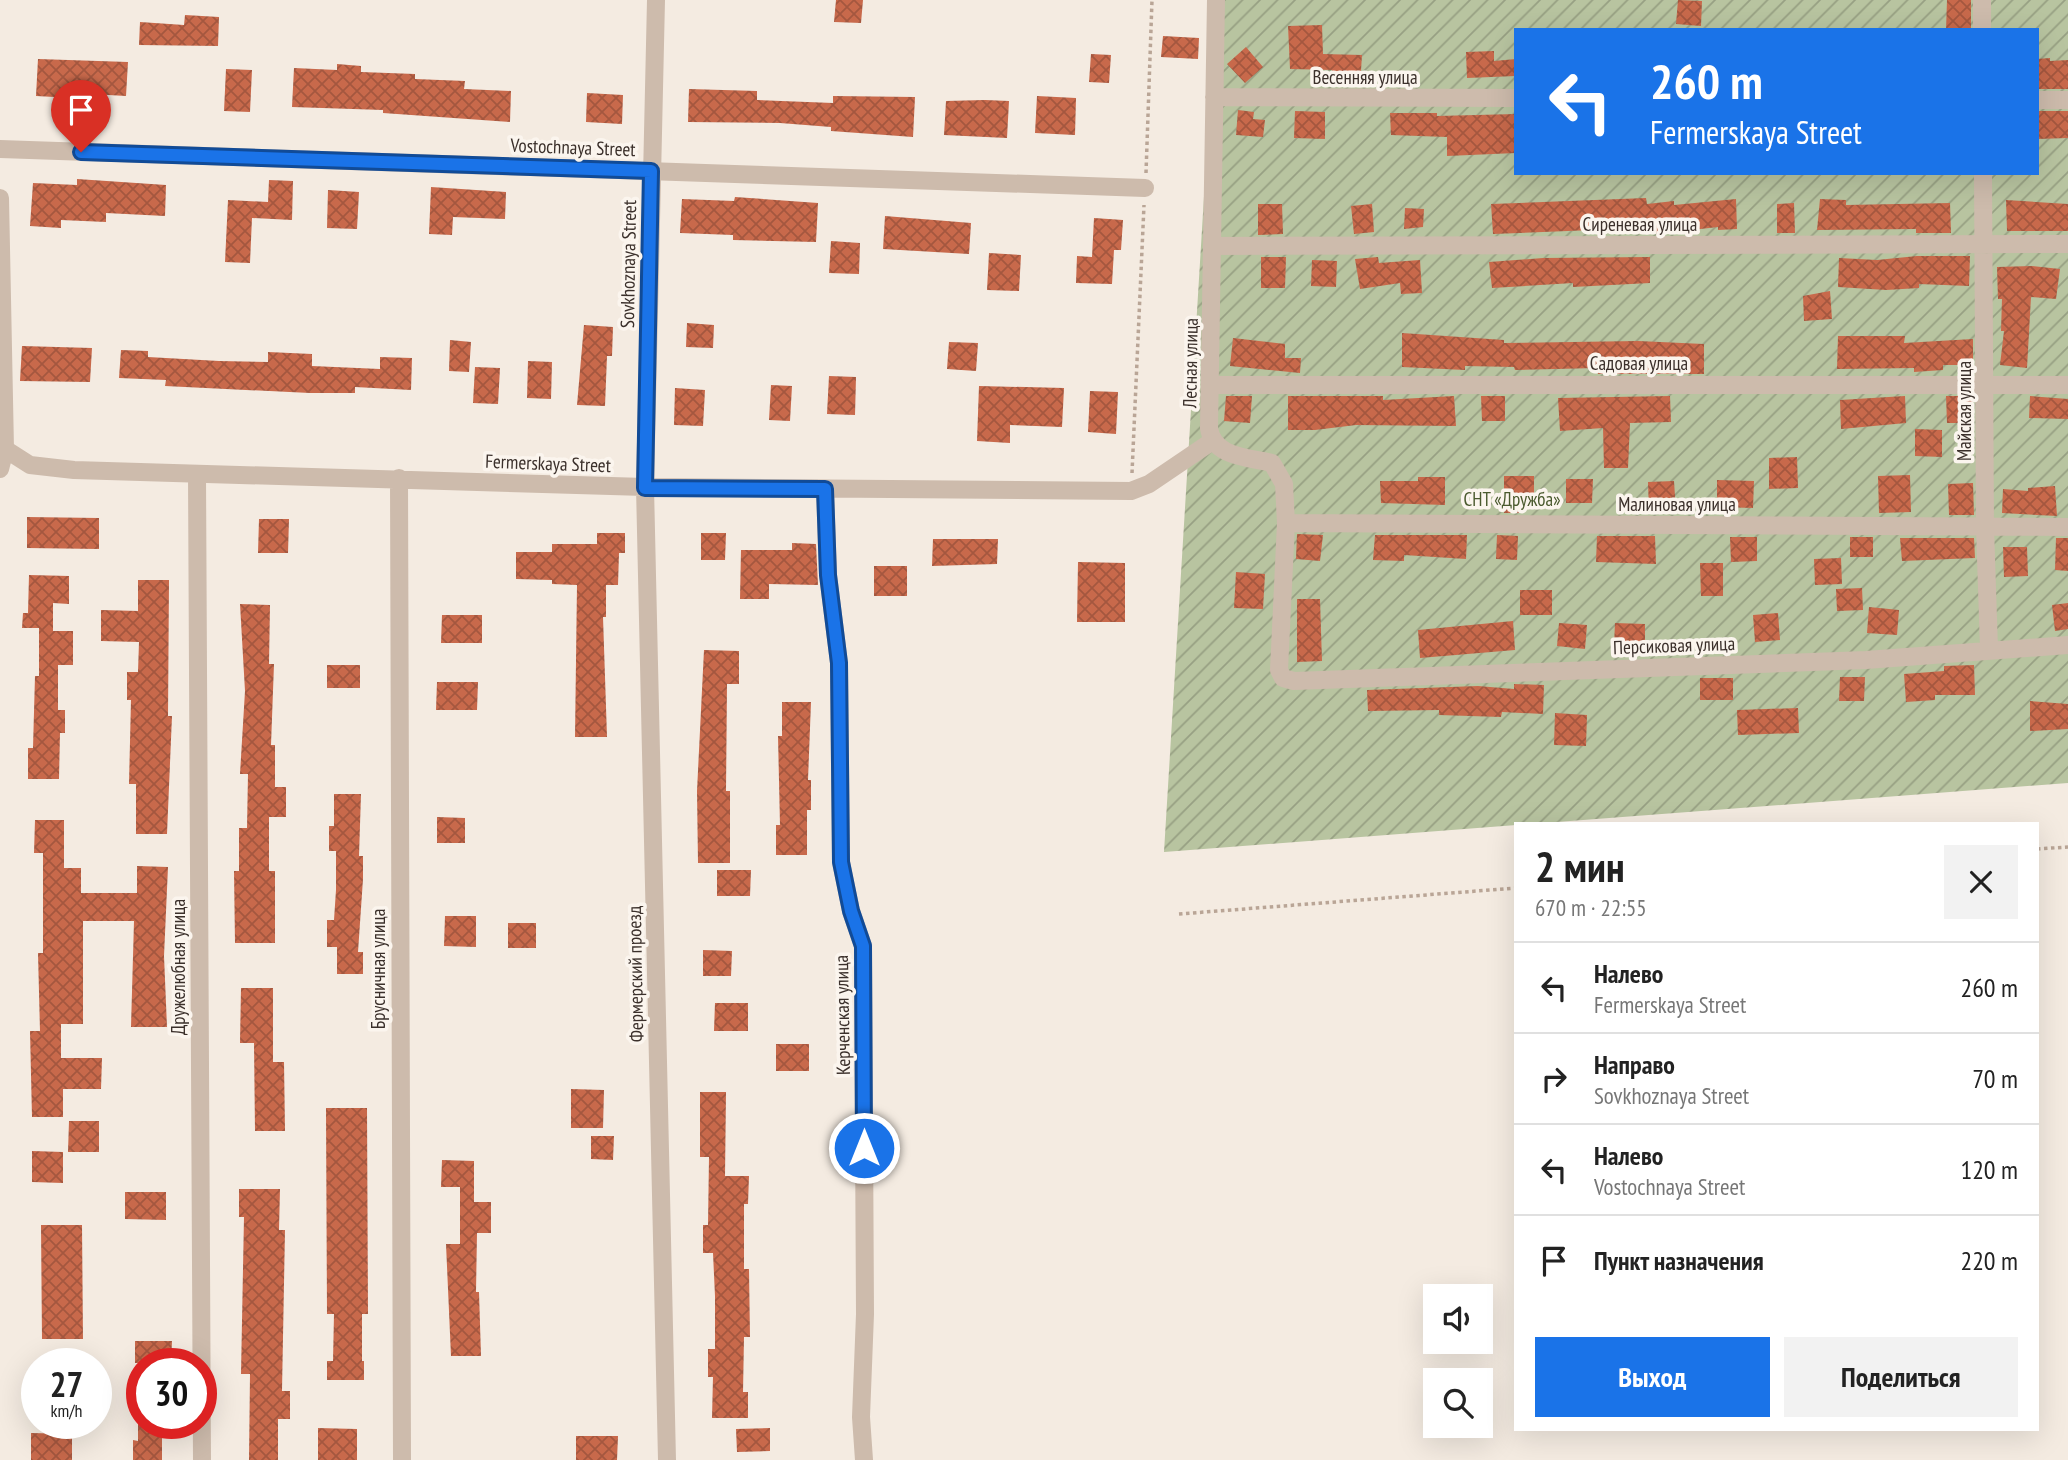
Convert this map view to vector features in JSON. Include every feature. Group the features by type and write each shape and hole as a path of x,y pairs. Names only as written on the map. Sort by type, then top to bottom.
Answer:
{"street":[{"name":"Sovkhoznaya Street","path":"645,488 656,0"},
{"name":"Лесная улица","path":"1211,442 1216,0"},
{"path":"1982,0 1982,28"},
{"name":"Весенняя улица","path":"1214,97 1514,98"},
{"path":"2039,100 2068,100"},
{"name":"Vostochnaya Street","path":"0,149 1145,188"},
{"name":"Майская улица","path":"1983,175 1985,527 1989,649"},
{"path":"0,198 5,449 0,469"},
{"name":"Сиреневая улица","path":"1212,246 2068,244"},
{"name":"Садовая улица","path":"1211,385 2068,385"},
{"path":"1131,491 1149,484 1211,442 1219,450 1272,463 1284,484 1286,523"},
{"name":"Fermerskaya Street","path":"5,449 30,465 74,470 399,478 645,488 1131,491"},
{"name":"Дружелюбная улица","path":"197,474 202,1460"},
{"name":"Брусничная улица","path":"399,478 402,1460"},
{"name":"Фермерский проезд","path":"645,488 667,1460"},
{"name":"Керченская улица","path":"825,489 828,575 839,663 841,862 851,911 863,946 865,1314 861,1417 864,1460"},
{"name":"Малиновая улица","path":"1286,523 2068,527"},
{"name":"Персиковая улица","path":"1286,523 1279,670 1283,678 1294,681 1866,660 2068,645"}],"path":[{"path":"1131,491 1152,0"},
{"path":"2039,849 2068,847"},
{"path":"1179,914 1514,888"}],"green space":[{"name":"СНТ «Дружба»","path":"1216,0 2068,0 2068,783 1557,822 1514,822 1514,825 1164,852"}],"building":[{"path":"836,0 863,0 861,23 834,22"},
{"path":"1678,0 1702,1 1701,26 1676,24"},
{"path":"1947,0 1971,0 1971,28 1946,28"},
{"path":"185,15 219,17 218,46 139,45 140,22 184,25"},
{"path":"1322,25 1323,54 1362,55 1360,86 1331,86 1332,70 1290,69 1288,26"},
{"path":"1163,36 1199,38 1198,59 1161,57"},
{"path":"1246,47 1263,67 1245,83 1227,64"},
{"path":"1494,51 1494,61 1514,59 1514,76 1467,78 1466,52"},
{"path":"1091,54 1111,55 1109,83 1089,82"},
{"path":"38,59 128,62 126,96 73,93 73,98 36,96"},
{"path":"2039,59 2068,60 2068,89 2039,89"},
{"path":"337,64 361,66 361,72 415,74 415,79 465,81 464,89 511,91 510,122 383,113 383,110 292,107 294,68 337,70"},
{"path":"226,69 252,70 250,112 224,111"},
{"path":"689,89 757,91 757,100 833,103 833,96 915,97 913,137 831,131 831,127 780,123 688,122"},
{"path":"587,93 623,95 622,124 586,122"},
{"path":"1037,96 1076,98 1075,135 1035,133"},
{"path":"946,101 1009,101 1007,138 944,135"},
{"path":"1238,110 1254,112 1253,119 1265,120 1263,137 1236,135"},
{"path":"1295,111 1325,112 1325,139 1294,138"},
{"path":"2039,111 2068,111 2068,138 2039,139"},
{"path":"1390,113 1437,113 1437,116 1514,114 1514,153 1447,156 1447,137 1391,135"},
{"path":"77,179 166,185 165,216 106,213 106,222 61,220 61,228 30,226 33,183 77,185"},
{"path":"269,180 293,181 292,220 252,218 250,263 225,262 228,200 268,202"},
{"path":"431,187 506,192 505,219 453,217 452,235 429,234"},
{"path":"328,190 359,192 357,229 327,228"},
{"path":"735,197 818,203 816,242 733,240 733,235 680,233 682,199 734,201"},
{"path":"1646,198 1647,204 1674,201 1674,205 1736,199 1737,229 1718,230 1718,227 1657,234 1655,230 1618,229 1493,234 1491,204"},
{"path":"1820,199 1846,200 1846,205 1950,203 1951,233 1916,233 1916,229 1817,230"},
{"path":"2006,200 2068,204 2068,231 2007,231"},
{"path":"1794,203 1795,233 1777,233 1777,204"},
{"path":"1258,204 1282,204 1283,234 1258,235"},
{"path":"1372,204 1374,232 1354,234 1351,206"},
{"path":"1405,208 1424,209 1423,227 1404,229"},
{"path":"885,216 971,223 969,254 883,249"},
{"path":"1094,218 1123,220 1121,250 1114,250 1112,284 1076,283 1077,256 1092,257"},
{"path":"831,241 860,243 859,274 829,273"},
{"path":"989,253 1021,255 1019,291 987,290"},
{"path":"1917,256 1970,256 1969,286 1919,284 1919,288 1886,290 1838,287 1839,258 1877,260"},
{"path":"1261,257 1286,257 1285,288 1261,288"},
{"path":"1378,257 1379,263 1420,260 1422,293 1401,294 1400,283 1360,289 1355,259"},
{"path":"1650,257 1650,283 1573,287 1573,283 1492,288 1489,262 1543,258"},
{"path":"1312,260 1337,261 1336,287 1311,286"},
{"path":"2032,266 2060,269 2056,299 2031,297 2027,368 2000,365 2004,331 2001,331 2002,299 1998,299 1997,267"},
{"path":"1830,291 1832,319 1804,321 1803,296"},
{"path":"687,323 714,325 713,348 686,347"},
{"path":"584,325 613,327 612,356 607,356 605,406 577,405"},
{"path":"1402,333 1504,340 1504,343 1638,341 1704,344 1704,374 1598,374 1597,368 1515,370 1514,367 1465,366 1465,370 1402,367"},
{"path":"1838,336 1905,336 1904,343 1973,339 1973,365 1943,365 1943,370 1914,372 1914,368 1837,369"},
{"path":"1233,338 1285,344 1285,358 1301,358 1300,373 1230,366"},
{"path":"450,340 471,342 469,372 449,371"},
{"path":"949,342 978,343 976,371 947,369"},
{"path":"22,346 92,348 90,382 20,381"},
{"path":"121,350 148,351 148,357 219,361 268,362 268,352 312,354 312,366 380,369 380,357 412,358 411,390 355,387 355,393 310,393 165,386 166,380 119,378"},
{"path":"528,361 552,362 551,399 527,398"},
{"path":"475,367 500,368 498,404 473,403"},
{"path":"829,376 856,377 855,415 827,414"},
{"path":"771,385 792,386 790,421 769,420"},
{"path":"979,386 1064,388 1062,427 1010,425 1010,443 977,441"},
{"path":"675,388 705,390 703,426 674,425"},
{"path":"1090,391 1118,392 1116,434 1088,432"},
{"path":"1226,396 1252,396 1250,423 1224,421"},
{"path":"1288,396 1383,396 1383,400 1454,396 1456,426 1356,425 1288,430"},
{"path":"1481,396 1505,396 1505,421 1482,421"},
{"path":"1670,396 1671,422 1630,423 1628,468 1604,468 1603,428 1560,431 1558,398"},
{"path":"1905,396 1906,423 1841,429 1840,400"},
{"path":"1946,396 1973,396 1973,423 1947,423"},
{"path":"2030,396 2068,399 2068,419 2029,418"},
{"path":"1915,429 1942,430 1942,457 1915,456"},
{"path":"1797,457 1798,488 1769,489 1769,458"},
{"path":"1910,475 1911,512 1879,513 1878,476"},
{"path":"1504,476 1534,476 1534,506 1519,506 1519,513 1504,513"},
{"path":"1418,477 1445,477 1445,505 1381,503 1380,481 1418,481"},
{"path":"1566,479 1593,479 1592,503 1566,503"},
{"path":"1717,480 1754,481 1753,508 1717,507"},
{"path":"1674,481 1676,511 1649,512 1648,482"},
{"path":"1973,483 1974,515 1949,515 1948,484"},
{"path":"2055,486 2057,516 2002,513 2003,489 2028,491 2028,488"},
{"path":"27,517 99,518 99,549 27,548"},
{"path":"259,519 289,519 288,553 258,553"},
{"path":"597,533 625,533 625,553 619,553 618,585 606,585 606,617 603,617 607,737 575,737 577,585 552,584 552,580 516,579 516,552 552,552 552,544 597,544"},
{"path":"701,533 726,533 725,560 701,560"},
{"path":"1297,534 1323,535 1320,561 1296,559"},
{"path":"1375,535 1467,535 1466,559 1404,555 1404,561 1373,560"},
{"path":"1497,535 1518,536 1517,560 1496,559"},
{"path":"1597,536 1655,536 1656,564 1596,562"},
{"path":"1730,537 1757,537 1757,561 1731,562"},
{"path":"1850,537 1873,537 1873,557 1850,557"},
{"path":"1900,538 1974,538 1975,558 1902,561"},
{"path":"2056,538 2068,538 2068,571 2055,570"},
{"path":"933,539 998,539 997,564 932,566"},
{"path":"792,543 816,544 818,585 769,584 769,599 740,599 741,550 792,550"},
{"path":"2003,547 2027,547 2028,576 2004,577"},
{"path":"1841,558 1842,584 1815,585 1814,559"},
{"path":"1078,562 1125,563 1125,622 1077,622"},
{"path":"1700,563 1723,563 1723,596 1701,596"},
{"path":"874,566 907,566 907,596 874,596"},
{"path":"1236,572 1265,574 1263,609 1234,608"},
{"path":"29,575 69,576 69,604 53,603 53,631 73,631 73,665 58,665 58,710 65,710 65,733 60,733 59,779 28,779 28,748 33,748 35,676 39,676 39,628 22,628 23,613 28,613"},
{"path":"138,580 169,580 168,716 172,716 167,834 136,834 136,784 129,784 131,700 127,700 127,672 138,672 139,642 101,641 101,610 138,611"},
{"path":"1862,588 1863,610 1837,611 1836,589"},
{"path":"1520,590 1552,590 1552,615 1520,615"},
{"path":"1297,599 1320,599 1322,661 1297,662"},
{"path":"2068,603 2068,629 2055,631 2052,605"},
{"path":"240,604 270,605 269,664 274,664 271,745 275,745 275,787 286,787 286,817 269,817 269,871 275,871 275,943 235,943 234,871 239,871 239,828 247,828 248,774 240,774 245,691"},
{"path":"1869,607 1899,610 1897,635 1867,633"},
{"path":"1778,613 1780,640 1755,642 1753,615"},
{"path":"442,615 482,615 482,643 441,643"},
{"path":"1513,621 1515,650 1420,658 1418,630"},
{"path":"1559,623 1587,625 1585,649 1557,646"},
{"path":"1615,623 1645,624 1645,646 1614,645"},
{"path":"704,650 739,651 739,684 727,684 726,791 730,791 730,863 698,863 697,791"},
{"path":"327,665 360,665 360,688 327,688"},
{"path":"1974,665 1975,695 1935,695 1935,700 1906,702 1904,674 1944,671 1944,666"},
{"path":"1840,677 1865,677 1864,701 1839,701"},
{"path":"1700,678 1733,678 1733,700 1700,700"},
{"path":"437,682 478,682 477,710 436,710"},
{"path":"1514,684 1544,685 1543,714 1502,712 1501,717 1439,715 1439,710 1368,711 1367,690 1478,686 1514,689"},
{"path":"2030,701 2068,704 2068,729 2030,731"},
{"path":"782,702 811,702 808,780 811,780 811,810 807,810 807,855 776,855 776,825 780,825 778,736 782,736"},
{"path":"1798,708 1799,733 1738,735 1737,710"},
{"path":"1555,713 1587,715 1586,746 1554,745"},
{"path":"334,794 361,794 359,856 363,856 363,879 358,952 363,952 363,974 337,974 337,947 327,947 327,920 334,920 336,890 336,851 329,851 329,826 334,826"},
{"path":"437,817 465,818 465,843 437,843"},
{"path":"35,820 64,820 64,868 81,868 81,893 137,893 137,866 168,867 164,956 167,1027 131,1027 134,921 83,921 83,1024 61,1024 61,1058 102,1058 101,1089 63,1089 63,1117 32,1117 30,1031 40,1031 38,953 43,953 43,853 34,853"},
{"path":"717,870 751,870 750,896 717,896"},
{"path":"445,916 476,916 476,947 444,946"},
{"path":"508,923 536,923 536,948 508,948"},
{"path":"703,950 732,951 731,976 703,976"},
{"path":"241,988 273,988 273,1062 284,1062 285,1131 255,1131 254,1043 240,1043"},
{"path":"715,1003 748,1003 748,1031 714,1031"},
{"path":"776,1044 809,1044 809,1071 776,1071"},
{"path":"571,1089 604,1090 603,1128 571,1128"},
{"path":"700,1092 726,1092 725,1176 749,1176 748,1204 744,1204 744,1269 749,1269 750,1337 744,1337 743,1392 748,1392 748,1418 712,1418 713,1377 708,1377 708,1349 715,1349 715,1296 713,1253 703,1253 703,1225 708,1225 709,1157 700,1157"},
{"path":"326,1108 367,1108 368,1314 362,1314 364,1380 327,1380 327,1361 333,1361 334,1314 327,1314"},
{"path":"69,1121 99,1121 99,1152 68,1152"},
{"path":"591,1136 614,1136 613,1160 591,1159"},
{"path":"32,1151 63,1152 63,1183 32,1182"},
{"path":"442,1160 474,1161 474,1202 491,1202 491,1233 477,1233 476,1292 479,1292 481,1356 451,1356 446,1244 460,1244 460,1187 441,1187"},
{"path":"239,1189 280,1189 279,1230 285,1230 282,1391 290,1391 290,1419 278,1419 278,1460 249,1460 250,1374 241,1374 244,1217 239,1217"},
{"path":"125,1192 166,1192 166,1220 125,1219"},
{"path":"41,1225 82,1225 83,1339 42,1339"},
{"path":"135,1341 172,1341 172,1348 135,1348"},
{"path":"318,1428 357,1429 357,1460 318,1460"},
{"path":"770,1428 770,1451 737,1452 736,1429"},
{"path":"576,1436 618,1436 617,1460 576,1460"},
{"path":"31,1439 72,1439 72,1460 31,1460"},
{"path":"162,1439 162,1460 133,1460 133,1440"}],"route":[{"path":"81,152 651,171 645,488 825,489 828,575 839,663 841,862 851,911 863,946 864,1148"}]}
